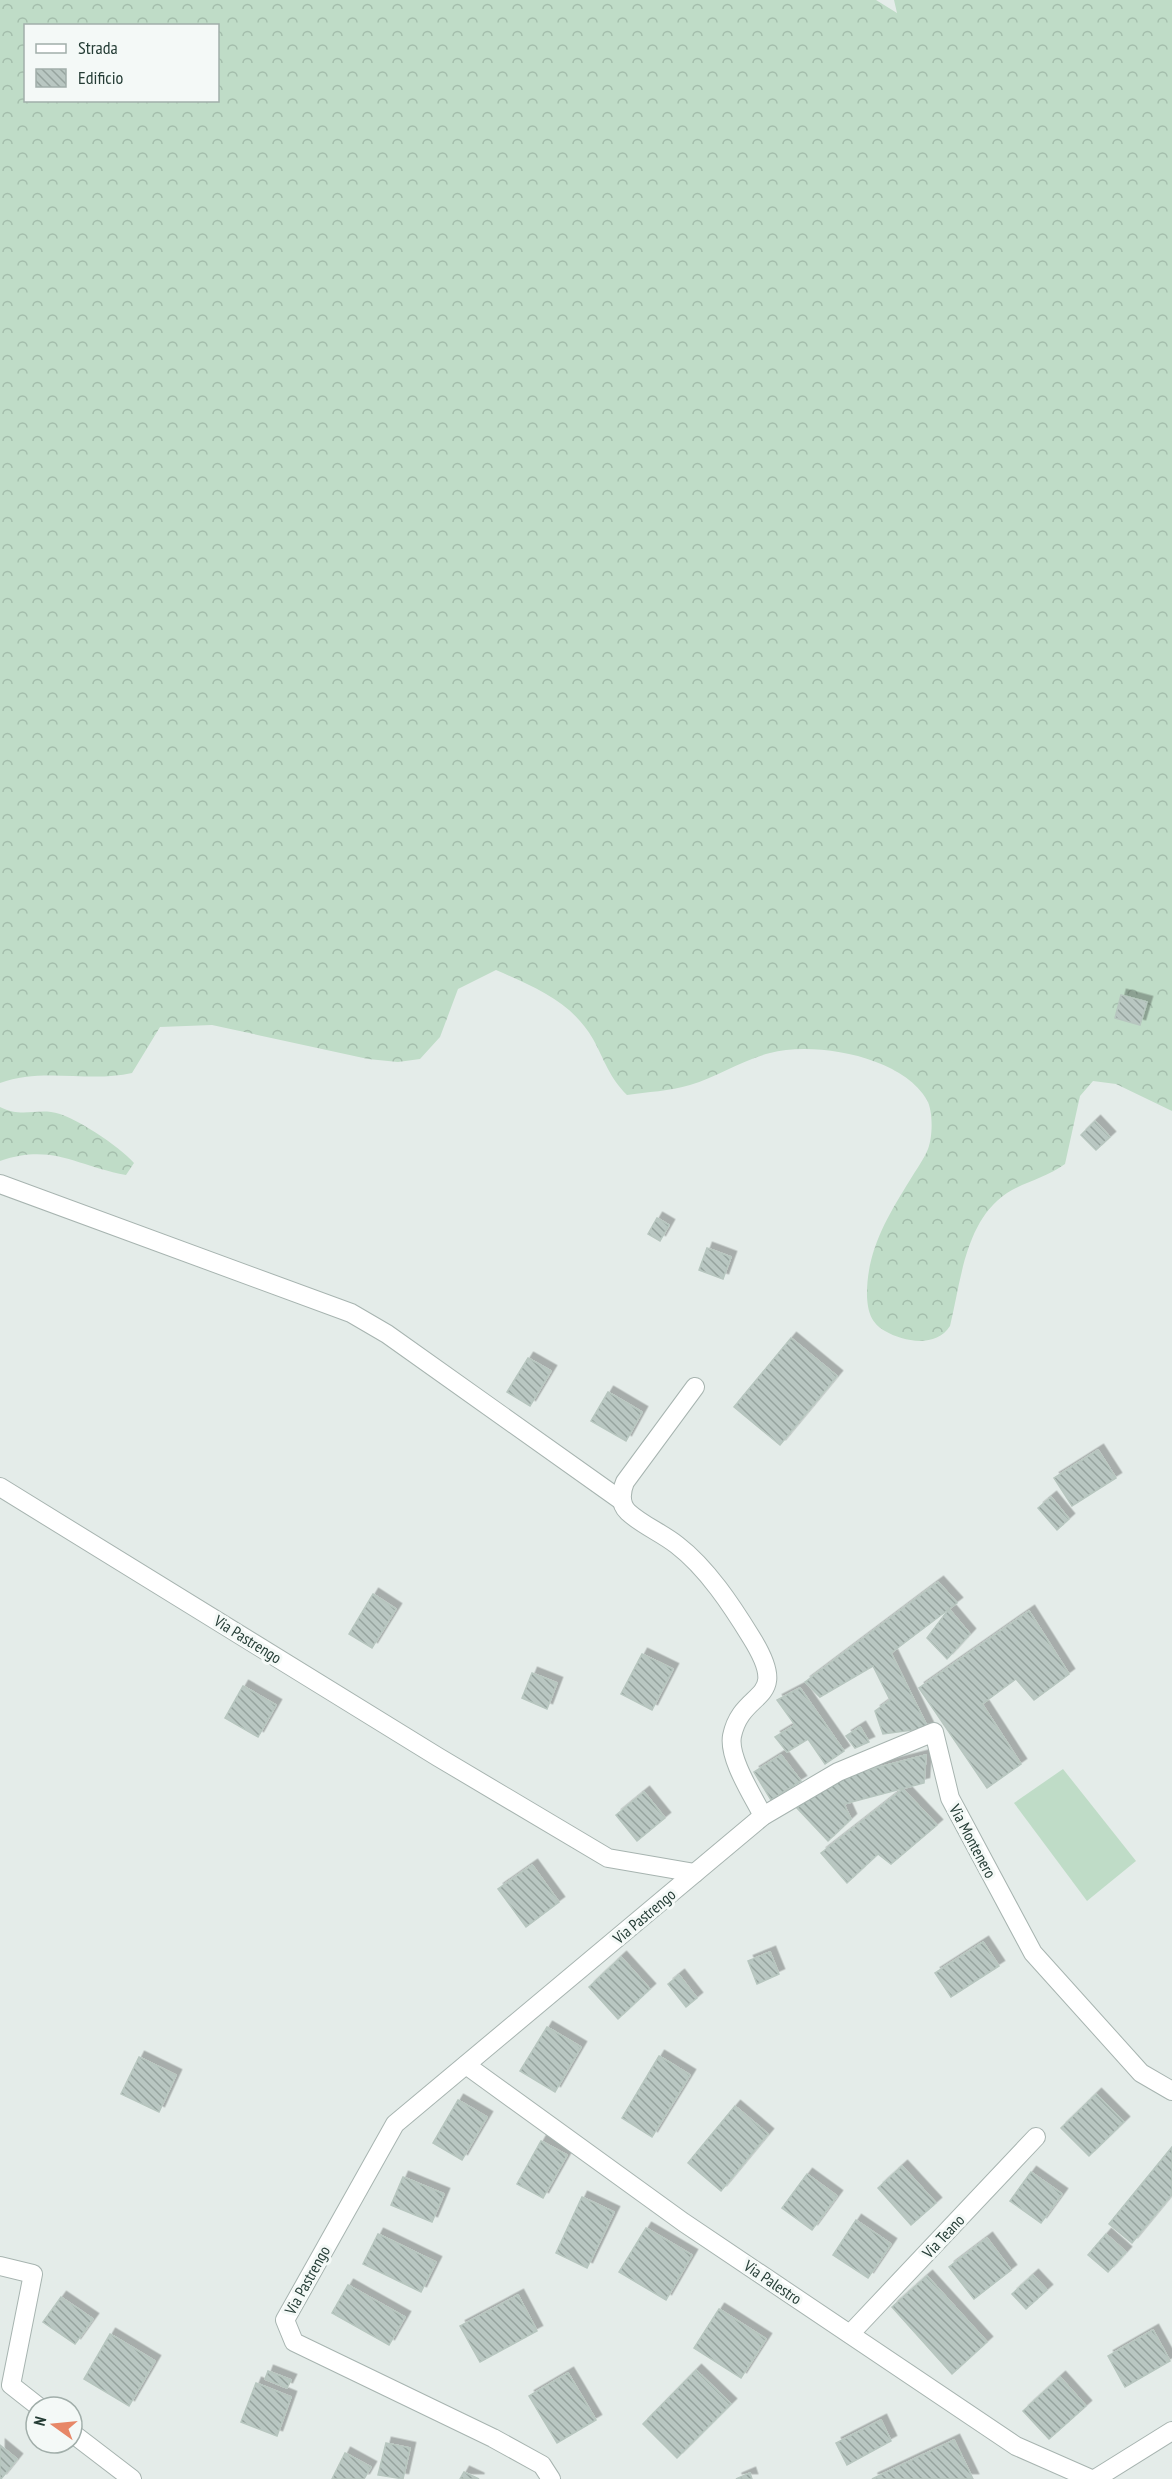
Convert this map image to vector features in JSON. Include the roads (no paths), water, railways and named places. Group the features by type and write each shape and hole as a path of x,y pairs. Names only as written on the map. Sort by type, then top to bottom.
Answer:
{"street":[{"path":"0,1184 351,1313 396,1341 622,1501 627,1511 678,1546 706,1573 752,1638 766,1665 769,1679 766,1687 741,1716 732,1737 735,1759 763,1816"},
{"path":"622,1501 625,1482 695,1387"},
{"name":"Via Pastrengo","path":"0,1487 608,1858 695,1873"},
{"name":"Via Montenero","path":"695,1873 763,1816 838,1772 934,1732 950,1798 1033,1953 1141,2073 1172,2091"},
{"name":"Via Pastrengo","path":"551,2479 542,2465 493,2438 294,2342 285,2320 395,2124 695,1873"},
{"name":"Via Palestro","path":"466,2066 682,2222 1016,2446 1093,2479"},
{"name":"Via Teano","path":"850,2334 1036,2138"},
{"path":"0,2266 33,2274 11,2385 24,2395"},
{"path":"1093,2479 1172,2431"},
{"path":"84,2442 132,2479"}]}
